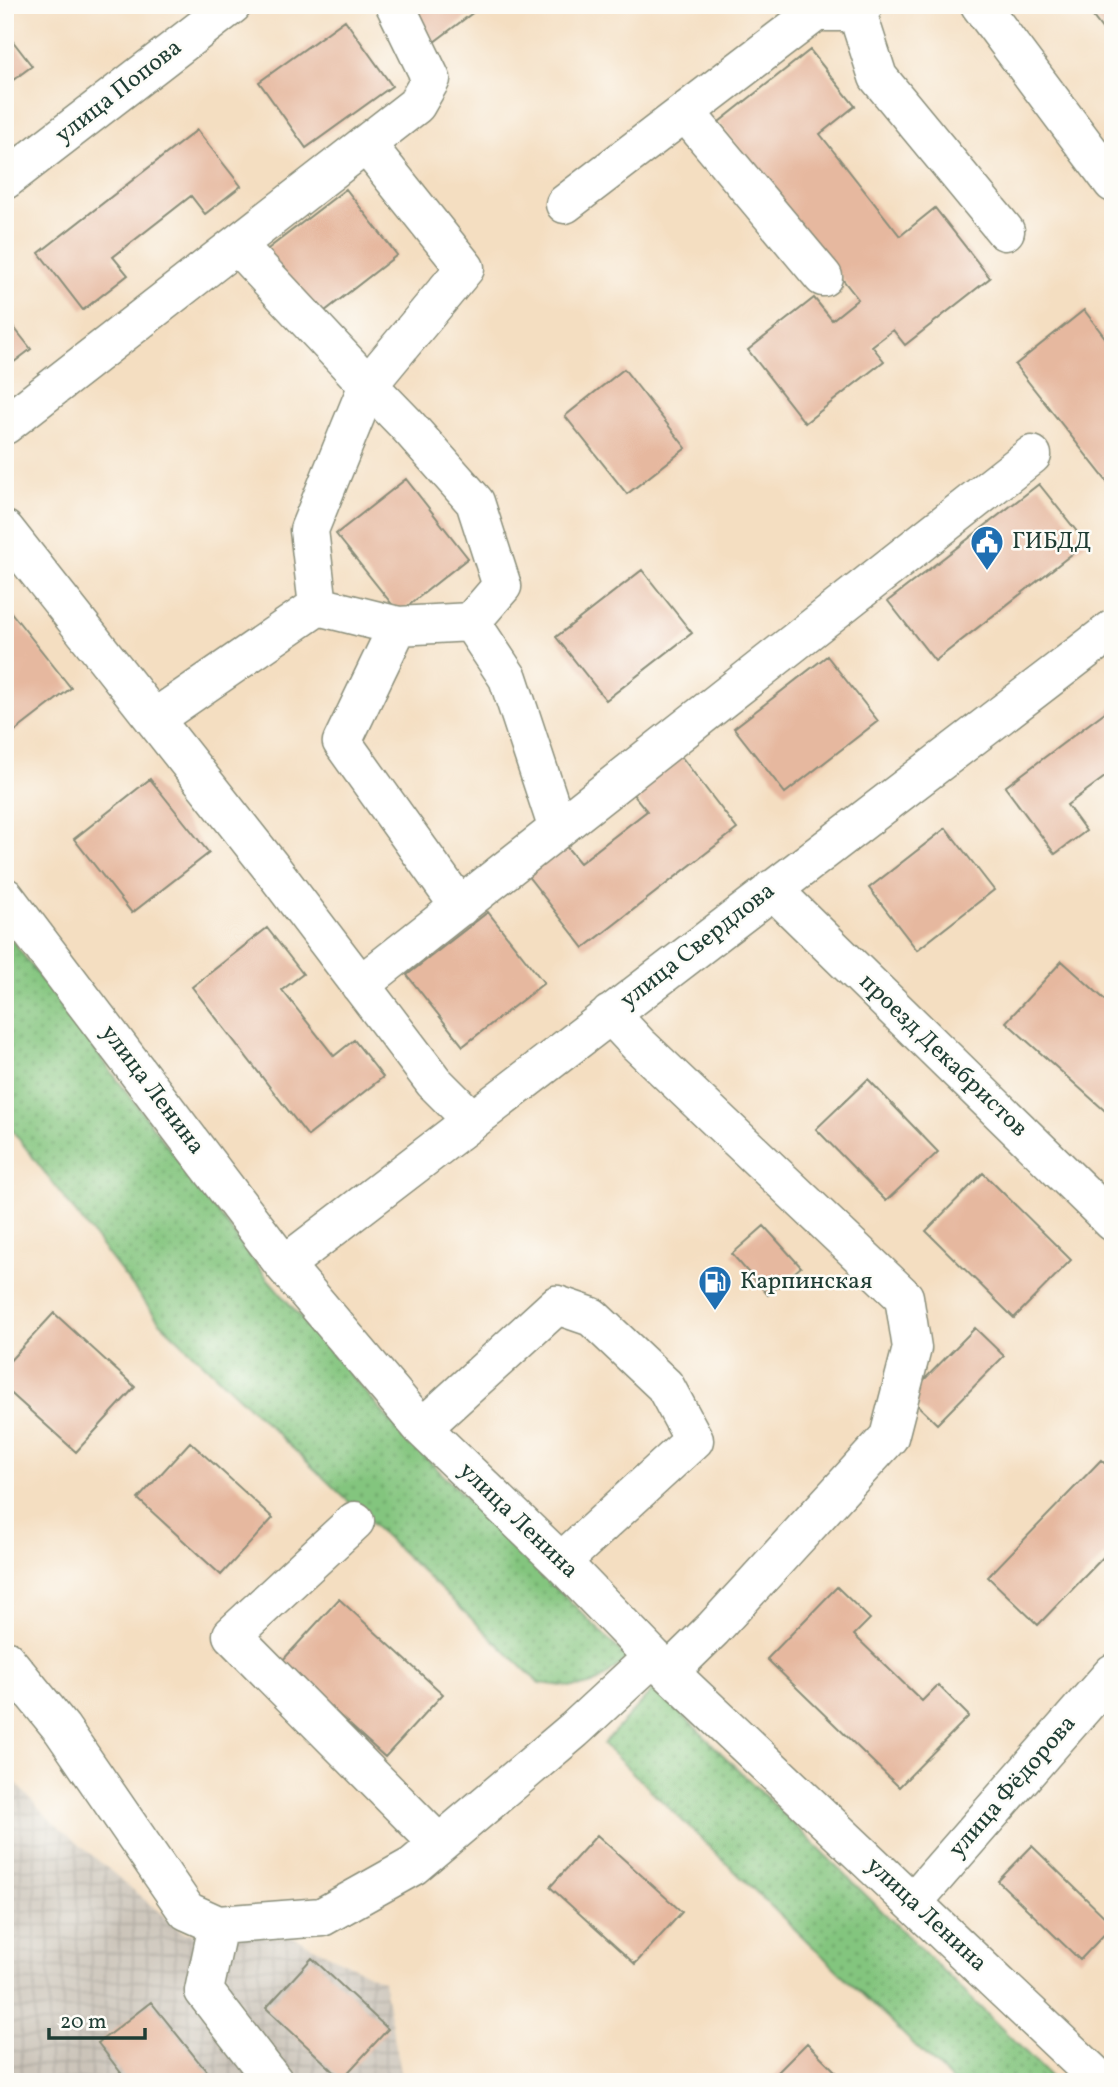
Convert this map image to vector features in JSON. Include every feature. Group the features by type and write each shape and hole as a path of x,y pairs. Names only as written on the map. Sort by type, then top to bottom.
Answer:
{"street":[{"name":"улица Попова","path":"5,180 232,5"},
{"path":"5,425 416,105 431,79 395,5"},
{"path":"979,5 1113,183"},
{"path":"565,204 816,12 860,9 878,77 1005,231"},
{"path":"685,112 823,277"},
{"path":"318,606 309,530 368,385 465,268 366,144"},
{"path":"154,719 318,606 398,626 471,622 502,586 475,502 406,424 237,245"},
{"path":"360,985 1032,455"},
{"path":"5,530 270,866 434,1082 472,1120"},
{"path":"471,622 508,678 558,829"},
{"path":"398,626 342,741 460,907"},
{"name":"улица Свердлова","path":"284,1265 1113,629"},
{"name":"проезд Декабристов","path":"772,889 1113,1222"},
{"name":"улица Ленина","path":"5,897 284,1265 422,1428 561,1562 661,1665 1101,2082"},
{"path":"5,1659 62,1729 187,1911 218,1925 322,1917 414,1866 573,1730 713,1629 888,1437 912,1348 904,1297 638,1044 610,1014"},
{"path":"422,1428 557,1305 593,1317 665,1386 694,1440 561,1562"},
{"path":"355,1521 232,1635 439,1844"},
{"name":"улица Фёдорова","path":"913,1902 1113,1673"},
{"path":"218,1925 204,1991 274,2082"}],"shaded area":[{"path":"5,1771 48,1818 184,1933 293,1937 383,1981 403,2082 5,2082"}],"green space":[{"path":"5,931 267,1278 398,1430 627,1658 615,1669 588,1686 568,1687 539,1683 160,1322 5,1121"},
{"path":"655,1688 1056,2082 953,2082 603,1744"}],"building":[{"path":"407,5 483,5 434,42"},
{"path":"1084,5 1113,5 1113,43"},
{"path":"345,20 392,86 306,148 259,82"},
{"path":"5,31 32,66 5,86"},
{"path":"810,50 855,106 820,134 900,236 935,208 990,278 905,345 893,330 872,346 884,361 805,423 748,350 814,298 832,320 858,299 719,122"},
{"path":"197,130 241,186 205,214 191,196 113,257 128,275 83,310 39,253"},
{"path":"346,189 397,255 316,318 264,252"},
{"path":"1084,310 1113,348 1113,489 1015,365"},
{"path":"5,316 31,349 5,369"},
{"path":"624,369 686,448 627,494 565,416"},
{"path":"406,479 468,558 399,613 336,534"},
{"name":"ГИБДД","path":"1039,484 1086,543 935,661 888,601"},
{"path":"642,570 692,633 606,700 556,637"},
{"path":"10,611 71,688 5,739 5,615"},
{"path":"827,656 878,721 785,793 734,728"},
{"path":"1113,706 1113,771 1067,805 1086,831 1055,854 1005,787"},
{"path":"680,755 737,829 584,948 527,875 565,845 580,863 647,811 632,793"},
{"path":"150,779 209,853 132,913 74,839"},
{"path":"946,828 994,890 917,950 869,888"},
{"path":"488,912 544,983 463,1046 407,975"},
{"path":"267,928 303,974 282,990 334,1056 354,1040 383,1077 308,1136 192,987"},
{"path":"1062,961 1113,1007 1113,1118 1006,1022"},
{"path":"868,1079 938,1152 886,1201 816,1129"},
{"path":"983,1173 1071,1260 1014,1318 926,1231"},
{"path":"764,1226 801,1267 768,1295 732,1254"},
{"path":"54,1313 135,1387 76,1452 5,1388 5,1366"},
{"path":"975,1328 1004,1356 937,1424 908,1396"},
{"path":"190,1442 273,1518 221,1575 138,1499"},
{"path":"1101,1460 1113,1471 1113,1547 1038,1625 988,1577"},
{"path":"837,1587 870,1619 854,1635 922,1701 938,1685 969,1716 899,1787 767,1659"},
{"path":"339,1599 443,1694 385,1757 281,1662"},
{"path":"597,1835 682,1912 635,1964 550,1887"},
{"path":"1032,1846 1113,1925 1080,1960 998,1881"},
{"path":"312,1958 388,2029 342,2079 266,2008"},
{"path":"151,2002 215,2082 128,2082 98,2043"},
{"path":"807,2043 846,2082 768,2082"}],"place":[{"name":"ГИБДД","path":"987,572"},
{"name":"Карпинская","path":"715,1312"}]}
